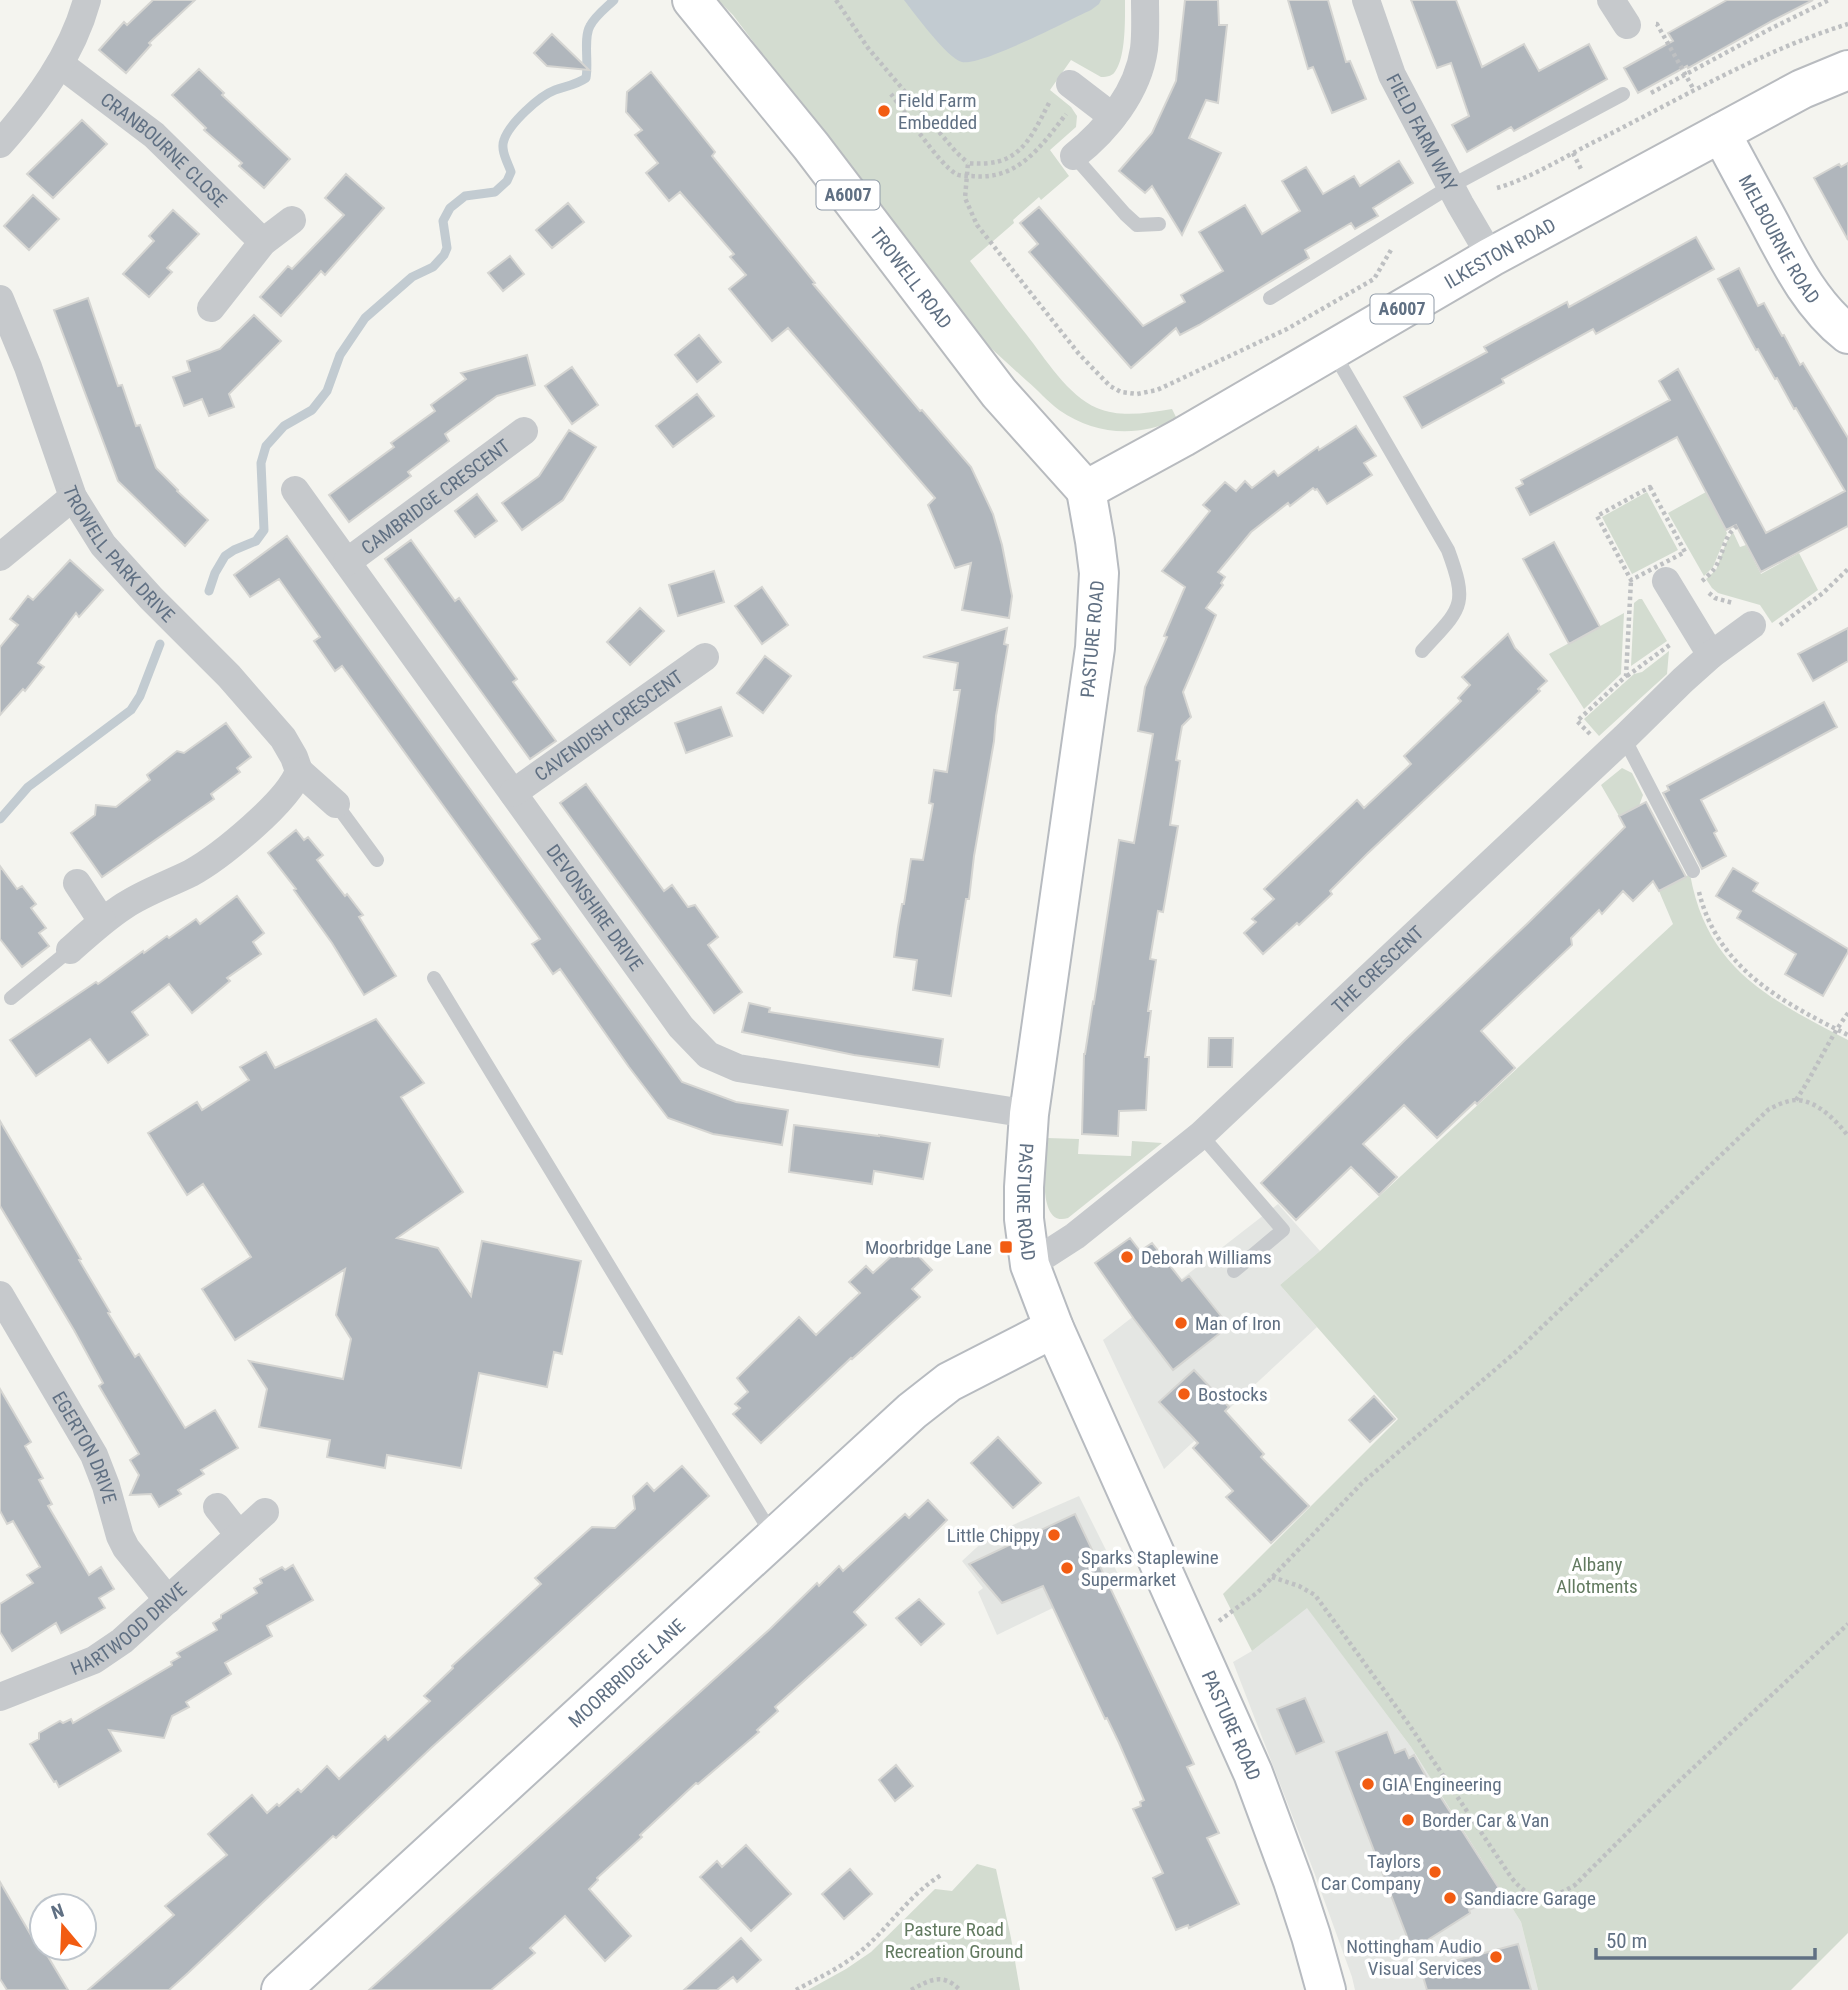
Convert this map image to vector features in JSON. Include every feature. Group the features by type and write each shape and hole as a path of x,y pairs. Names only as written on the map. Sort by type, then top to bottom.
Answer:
{"main road":[{"name":"TROWELL ROAD","path":"692,0 811,146 999,393 1086,490"},
{"name":"ILKESTON ROAD","path":"1086,490 1182,438 1491,257 1802,89 1848,70"},
{"name":"MELBOURNE ROAD","path":"1721,133 1794,269 1821,307 1836,325 1848,334"},
{"name":"PASTURE ROAD","path":"1086,490 1099,573 1095,648 1029,1114 1024,1209 1030,1265 1054,1328 1253,1773 1300,1903 1326,1990"},
{"name":"MOORBRIDGE LANE","path":"281,1990 912,1411 949,1382 1054,1328"}],"street":[{"path":"0,144 31,109 60,64 87,0"},
{"path":"1074,156 1091,143 1132,88 1144,49 1145,0"},
{"name":"FIELD FARM WAY","path":"1366,0 1392,75 1491,257"},
{"path":"1611,0 1627,25"},
{"name":"CRANBOURNE CLOSE","path":"60,64 154,135 263,242"},
{"path":"1075,89 1113,117"},
{"path":"211,308 263,242 292,220"},
{"name":"TROWELL PARK DRIVE","path":"0,299 28,367 73,498 103,545 151,598 229,676 283,738 299,771 336,804"},
{"name":"CAMBRIDGE CRESCENT","path":"347,562 524,431"},
{"name":"DEVONSHIRE DRIVE","path":"295,490 681,1027 708,1055 738,1068 1029,1114"},
{"path":"0,557 73,498"},
{"path":"1666,581 1711,655"},
{"name":"THE CRESCENT","path":"1030,1265 1075,1236 1201,1135 1683,680 1711,655 1756,622"},
{"name":"CAVENDISH CRESCENT","path":"513,793 705,657"},
{"path":"70,950 102,921 126,905 212,860 276,804 290,789 299,771"},
{"path":"77,883 102,921"},
{"name":"EGERTON DRIVE","path":"0,1295 94,1455 125,1548 168,1600"},
{"path":"217,1507 239,1535"},
{"name":"HARTWOOD DRIVE","path":"0,1697 93,1660 122,1641 265,1512"}],"lane":[{"path":"1270,298 1456,195 1623,94"},
{"path":"1074,156 1137,225 1159,224"},
{"path":"1332,349 1448,550 1458,577 1461,599 1454,616 1422,651"},
{"path":"1616,745 1693,871"},
{"name":"TROWELL PARK DRIVE","path":"336,804 377,860"},
{"path":"11,998 70,950"},
{"path":"434,978 774,1538"},
{"path":"1201,1135 1283,1230 1234,1272"}],"path":[{"path":"836,0 868,48 968,163 988,165 1003,160 1026,145 1034,134 1054,89 1063,78 1075,89 1045,141 1027,160 1010,170 987,178 957,175 937,155 891,93"},
{"path":"1651,93 1829,0"},
{"path":"1627,25 1657,24 1695,90"},
{"path":"1456,195 1506,185 1726,73 1765,55 1848,24"},
{"path":"968,163 965,198 977,225 1079,354 1110,386 1121,392 1137,394 1157,390 1287,328 1374,279 1388,253 1397,245"},
{"path":"1626,676 1634,578 1597,516 1650,487 1691,562"},
{"path":"1702,581 1714,569 1727,536 1739,525"},
{"path":"1634,578 1685,552"},
{"path":"1696,572 1715,598 1754,611 1756,622 1769,633 1823,593 1848,569"},
{"path":"1616,745 1577,721 1626,676 1695,627"},
{"path":"1693,871 1707,919 1722,946 1738,964 1780,999 1848,1035"},
{"path":"1796,1100 1848,1013"},
{"path":"1233,1612 1258,1592 1362,1483 1517,1351 1769,1109 1785,1102 1805,1102 1823,1111 1840,1125 1848,1136"},
{"path":"1272,1577 1299,1586 1315,1595 1410,1726 1519,1888 1543,1898 1559,1894 1575,1885 1677,1783 1848,1624"},
{"path":"796,1990 846,1963 862,1951 919,1891 943,1874"},
{"path":"911,1990 932,1979 953,1983 960,1990"}],"shaded area":[{"path":"904,0 1101,0 1091,10 1026,41 987,57 962,62 948,53"},
{"path":"1278,1204 1320,1251 1280,1285 1317,1327 1164,1469 1103,1340"},
{"path":"1079,1496 1119,1576 997,1635 978,1592 983,1588 962,1561 990,1535"},
{"path":"1307,1607 1411,1747 1521,1922 1538,1990 1355,1990 1314,1872 1233,1662 1252,1651"}],"green space":[{"path":"718,0 1125,0 1123,46 1115,72 1101,77 1071,60 1050,90 1071,107 1077,116 1076,127 1050,150 1069,176 1041,200 1039,197 970,261 1049,365 1076,395 1106,411 1134,414 1172,409 1177,419 1147,429 1116,431 1087,425 1051,403 968,326 733,15"},
{"path":"1647,492 1678,550 1632,574 1602,517"},
{"path":"1706,492 1727,533 1713,567 1704,576 1668,513"},
{"path":"1733,532 1740,547 1746,545 1761,574 1799,553 1818,590 1772,623 1760,605 1718,593 1706,579 1716,570"},
{"path":"1642,599 1667,641 1631,666 1634,603"},
{"path":"1624,613 1621,674 1584,709 1549,654"},
{"path":"1669,651 1667,674 1599,736 1584,719 1634,674 1642,672"},
{"path":"1622,768 1632,773 1643,795 1639,806 1619,816 1601,785"},
{"name":"Albany Allotments","path":"1690,874 1698,907 1711,935 1727,958 1746,978 1768,995 1848,1040 1848,1933 1791,1990 1538,1990 1521,1922 1411,1747 1307,1608 1252,1651 1223,1594 1398,1419 1280,1285 1673,924 1659,891"},
{"path":"1047,1138 1079,1139 1078,1154 1131,1156 1132,1141 1162,1143 1068,1218 1058,1218 1051,1213 1045,1189"},
{"name":"Pasture Road Recreation Ground","path":"977,1864 996,1869 1020,1990 808,1990 871,1952 935,1889 952,1891"}],"building":[{"path":"153,0 195,0 149,43 151,45 126,73 99,50 124,22 127,25"},
{"path":"1185,0 1218,0 1219,25 1227,25 1218,103 1206,100 1189,138 1221,153 1182,235 1152,186 1145,193 1119,171 1152,133 1176,81"},
{"path":"1288,0 1328,0 1346,62 1350,61 1366,99 1332,113 1313,67 1308,69"},
{"path":"1411,0 1456,0 1482,67 1524,44 1539,71 1589,44 1607,79 1514,131 1511,127 1467,152 1452,125 1469,116 1451,63 1437,68"},
{"path":"1727,0 1813,0 1638,93 1624,68 1673,41 1668,33"},
{"path":"552,34 589,70 547,66 534,53"},
{"path":"199,69 224,93 222,95 290,159 264,188 239,166 242,163 204,130 206,128 172,95"},
{"path":"651,72 715,152 712,156 815,283 813,284 971,467 993,514 1002,545 1012,596 1009,618 962,610 971,563 955,568 928,505 935,498 788,328 772,341 729,289 746,275 730,257 734,254 680,192 669,201 646,173 658,163 635,135 642,130 626,112 627,92"},
{"path":"82,120 107,144 53,198 27,174"},
{"path":"1399,161 1413,183 1373,208 1378,216 1355,229 1351,223 1305,250 1309,258 1199,325 1180,335 1176,328 1131,368 1029,252 1038,244 1020,223 1039,207 1143,326 1185,302 1181,295 1223,271 1199,232 1245,205 1262,234 1300,211 1282,181 1306,167 1323,194 1354,176 1360,186"},
{"path":"1848,163 1848,240 1814,178 1839,164 1841,167"},
{"path":"346,174 384,208 325,275 321,271 281,316 260,297 288,266 292,269 344,215 325,198"},
{"path":"33,195 59,219 29,250 4,226"},
{"path":"568,203 584,222 552,248 536,230"},
{"path":"173,210 199,234 167,268 172,272 149,297 123,274 154,241 149,236"},
{"path":"1696,237 1714,269 1596,334 1593,329 1502,379 1504,383 1422,428 1404,397 1487,352 1484,347 1567,302 1569,307"},
{"path":"510,256 524,274 503,291 488,273"},
{"path":"1739,268 1758,306 1764,303 1800,365 1803,363 1848,438 1848,526 1761,572 1736,525 1726,530 1677,437 1530,515 1516,488 1523,484 1521,480 1670,400 1659,381 1678,369 1766,533 1845,491 1796,408 1794,409 1758,349 1756,350 1718,279"},
{"path":"88,298 118,386 122,385 136,426 140,425 156,468 208,520 185,546 118,481 54,310"},
{"path":"254,315 281,341 229,394 234,407 209,416 202,399 184,406 173,377 190,371 187,361 220,349"},
{"path":"699,335 721,362 697,382 675,355"},
{"path":"527,355 535,385 497,396 445,434 449,441 408,472 411,476 349,522 329,495 394,447 391,443 435,411 431,405 466,379 461,373"},
{"path":"572,367 598,405 572,424 545,386"},
{"path":"697,394 714,416 673,447 656,426"},
{"path":"1356,426 1376,456 1364,463 1372,475 1327,504 1317,489 1313,488 1290,506 1288,503 1251,532 1218,572 1225,577 1221,583 1223,585 1206,608 1216,615 1183,692 1191,717 1182,726 1176,760 1180,761 1170,825 1178,826 1163,912 1158,911 1150,959 1156,960 1148,1011 1151,1011 1145,1057 1149,1057 1146,1110 1119,1111 1118,1136 1082,1134 1084,1054 1119,840 1134,843 1153,734 1138,731 1145,687 1185,587 1162,571 1210,511 1203,505 1225,482 1236,491 1245,481 1252,488 1274,471 1278,476 1318,447 1319,450"},
{"path":"569,430 596,447 563,500 522,530 502,503 539,476"},
{"path":"477,494 497,521 475,537 455,511"},
{"path":"287,536 682,1082 736,1102 788,1110 782,1145 713,1134 668,1118 560,969 553,974 532,944 540,939 342,666 335,671 314,641 320,637 279,579 250,597 234,575"},
{"path":"411,540 455,601 459,598 517,679 513,682 556,741 530,759 385,559"},
{"path":"1554,542 1600,627 1569,644 1523,559"},
{"path":"70,560 103,590 79,617 76,613 38,663 44,667 25,691 23,689 0,715 0,647 18,625 10,619 28,596 33,600"},
{"path":"714,571 724,602 678,616 669,585"},
{"path":"762,587 788,625 762,644 735,606"},
{"path":"640,608 664,631 630,665 607,642"},
{"path":"1007,628 1004,644 1008,645 994,741 951,996 913,990 917,960 894,957 898,927 911,859 923,860 933,804 929,803 934,770 947,772 960,690 954,690 958,663 923,657"},
{"path":"1848,628 1848,661 1813,681 1798,654"},
{"path":"1508,634 1515,648 1547,681 1538,689 1540,691 1367,854 1330,891 1332,894 1263,954 1244,933 1256,922 1252,919 1274,899 1264,889 1357,800 1364,808 1411,764 1404,756 1461,701 1458,698 1470,685 1462,677"},
{"path":"765,656 791,676 763,713 737,693"},
{"path":"1824,702 1837,727 1701,800 1726,856 1702,869 1663,793 1669,790 1667,786"},
{"path":"721,707 732,736 686,753 675,723"},
{"path":"226,723 251,757 237,768 240,772 211,794 214,799 102,877 71,833 95,815 96,805 116,807 150,780 147,775 177,751 184,753"},
{"path":"586,784 664,891 672,885 688,907 695,905 718,937 708,945 742,992 714,1013 560,803"},
{"path":"1646,802 1686,877 1659,891 1653,881 1633,901 1623,891 1602,914 1599,910 1571,938 1572,945 1481,1031 1515,1068 1437,1138 1404,1105 1363,1144 1397,1177 1379,1195 1351,1167 1296,1220 1261,1183 1625,827 1619,816"},
{"path":"296,830 304,840 308,837 323,855 317,860 363,915 359,917 396,976 364,995 332,943 294,890 296,889 268,853"},
{"path":"0,866 17,889 22,886 36,904 31,908 46,928 39,933 49,946 22,967 0,939"},
{"path":"1733,868 1758,883 1753,891 1848,949 1823,996 1785,974 1796,954 1737,918 1741,911 1716,896"},
{"path":"237,896 264,933 253,942 261,954 227,978 230,981 192,1013 169,984 132,1012 148,1035 108,1063 90,1039 36,1076 10,1040 96,982 98,984 143,951 144,953 167,936 169,938 196,919 200,924"},
{"path":"749,1003 770,1008 769,1012 943,1039 939,1067 854,1055 742,1032"},
{"path":"376,1019 424,1083 401,1097 463,1192 397,1238 438,1248 471,1296 482,1241 581,1261 562,1354 554,1352 547,1387 479,1373 461,1468 387,1455 385,1468 327,1457 330,1440 259,1427 267,1389 249,1361 343,1379 351,1339 336,1315 345,1269 235,1340 202,1289 251,1257 203,1184 187,1195 148,1133 197,1102 202,1110 249,1080 240,1067 266,1052 275,1068"},
{"path":"1209,1038 1233,1038 1232,1067 1208,1067"},
{"path":"0,1121 81,1259 79,1260 110,1312 108,1313 135,1357 139,1354 185,1428 215,1410 238,1448 201,1470 204,1474 178,1490 181,1494 159,1507 151,1494 130,1495 139,1475 130,1460 139,1454 99,1386 103,1383 74,1330 0,1206"},
{"path":"794,1125 930,1143 923,1179 874,1171 872,1184 789,1172"},
{"path":"1130,1238 1140,1251 1152,1243 1182,1281 1189,1276 1229,1326 1173,1370 1095,1263"},
{"path":"906,1243 932,1270 912,1289 920,1297 761,1443 733,1414 740,1408 735,1404 748,1392 737,1378 799,1317 816,1335 860,1293 849,1282 866,1266 873,1273"},
{"path":"1194,1370 1229,1407 1225,1411 1264,1454 1261,1457 1309,1506 1271,1543 1226,1497 1233,1491 1193,1448 1198,1443 1159,1402"},
{"path":"0,1389 31,1442 25,1446 43,1478 39,1480 52,1504 48,1506 89,1575 101,1567 114,1589 99,1598 105,1608 61,1633 56,1623 12,1651 0,1632 0,1604 33,1583 27,1575 40,1567 13,1521 7,1524 0,1511"},
{"path":"1374,1396 1395,1419 1370,1442 1349,1420"},
{"path":"998,1437 1041,1483 1013,1508 971,1463"},
{"path":"682,1466 709,1496 431,1748 336,1838 333,1836 169,1990 88,1990 174,1915 165,1906 227,1855 208,1834 252,1795 267,1813 298,1789 301,1792 327,1766 339,1779 385,1736 388,1740 430,1701 424,1696 452,1666 541,1584 535,1578 592,1527 615,1528 635,1509 633,1496 647,1483 654,1491"},
{"path":"928,1500 947,1520 854,1612 866,1625 775,1707 778,1711 757,1730 759,1732 696,1783 640,1835 642,1837 597,1878 589,1889 631,1936 605,1961 565,1916 530,1948 535,1953 491,1990 369,1990 770,1629 817,1583 819,1586 839,1566 843,1571 905,1514 909,1518"},
{"path":"1075,1514 1194,1764 1187,1767 1219,1833 1207,1838 1239,1904 1189,1928 1188,1925 1176,1930 1153,1878 1163,1873 1133,1809 1141,1806 1140,1802 1144,1800 1043,1586 1002,1603 969,1564"},
{"path":"293,1565 313,1600 267,1626 272,1636 225,1663 231,1674 186,1702 189,1707 172,1716 164,1738 109,1730 121,1751 59,1787 56,1781 54,1782 30,1744 39,1739 39,1733 60,1721 63,1723 71,1719 73,1723 172,1665 171,1662 180,1657 177,1653 217,1630 213,1623 221,1618 221,1615 257,1593 254,1588 262,1583 260,1579 282,1567 285,1570"},
{"path":"919,1599 944,1624 921,1645 896,1618"},
{"path":"1305,1698 1324,1742 1296,1754 1277,1709"},
{"path":"1387,1732 1395,1753 1405,1749 1409,1758 1414,1755 1436,1794 1438,1793 1502,1893 1469,1910 1470,1913 1415,1948 1415,1945 1411,1947 1336,1752"},
{"path":"896,1765 913,1786 895,1801 879,1780"},
{"path":"746,1845 791,1894 751,1931 700,1877 717,1861 722,1867"},
{"path":"850,1869 872,1894 844,1919 822,1894"},
{"path":"0,1882 28,1930 28,1962 51,1962 68,1990 7,1990 0,1979"},
{"path":"741,1938 761,1960 737,1982 733,1977 717,1990 684,1990"},
{"name":"Nottingham Audio Visual Services","path":"1518,1944 1531,1990 1427,1990 1421,1970"}],"waterway":[{"path":"209,591 225,556 256,541 264,530 261,463 266,446 284,426 312,410 327,391 340,355 365,318 412,277 433,267 444,255 447,248 443,221 450,208 465,196 495,192 507,181 511,172 503,148 507,134 525,111 541,98 586,78 588,31 595,19 614,0"},
{"path":"0,819 28,787 131,710 140,696 160,644"}],"place":[{"name":"Field Farm Embedded","path":"884,111"},
{"name":"Moorbridge Lane","path":"1006,1247"},
{"name":"Deborah Williams","path":"1127,1257"},
{"name":"Man of Iron","path":"1181,1323"},
{"name":"Bostocks","path":"1184,1394"},
{"name":"Little Chippy","path":"1054,1535"},
{"name":"Sparks Staplewine Supermarket","path":"1067,1568"},
{"name":"GIA Engineering","path":"1368,1784"},
{"name":"Border Car & Van","path":"1408,1820"},
{"name":"Taylors Car Company","path":"1435,1872"},
{"name":"Sandiacre Garage","path":"1450,1898"},
{"name":"Nottingham Audio Visual Services","path":"1496,1957"}]}
